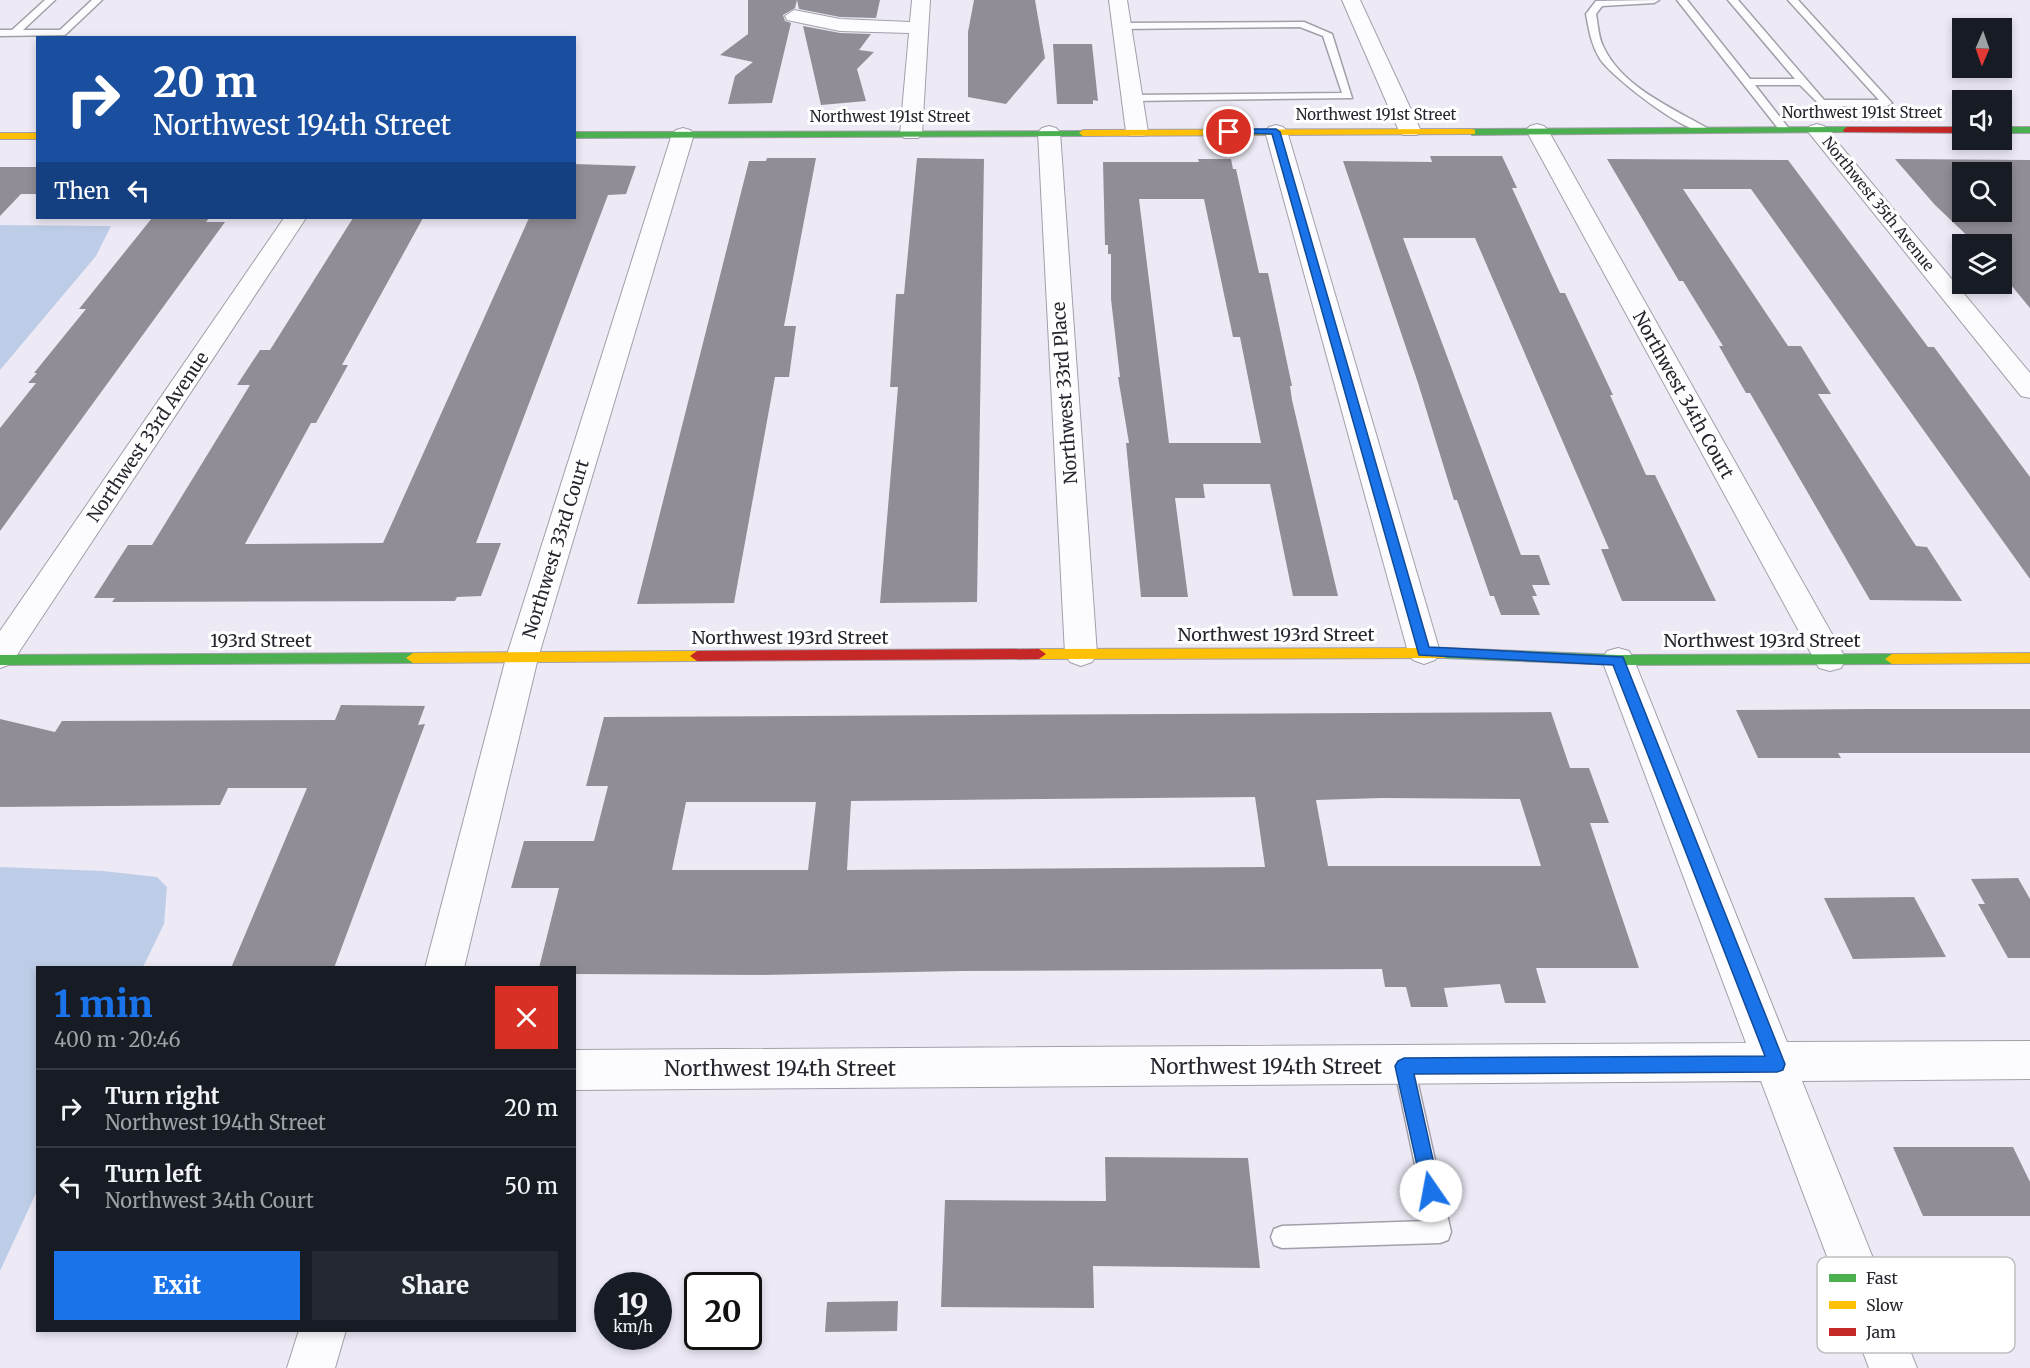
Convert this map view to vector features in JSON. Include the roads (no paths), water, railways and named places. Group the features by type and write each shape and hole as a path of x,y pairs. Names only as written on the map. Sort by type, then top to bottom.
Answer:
{"street":[{"path":"911,134 921,0"},
{"path":"1118,0 1137,132"},
{"path":"1351,0 1410,131"},
{"path":"794,16 840,25 920,28"},
{"name":"Northwest 34th Court","path":"1537,130 1830,658"},
{"name":"Northwest 35th Avenue","path":"1817,130 2030,390"},
{"name":"Northwest 191st Street","path":"576,135 1952,130"},
{"path":"2012,130 2030,130"},
{"name":"Northwest 33rd Place","path":"1049,132 1081,654"},
{"path":"1276,132 1424,652"},
{"name":"Northwest 33rd Court","path":"445,966 522,658 683,134"},
{"path":"0,136 36,136"},
{"name":"Northwest 33rd Avenue","path":"0,656 294,219"},
{"name":"Northwest 193rd Street","path":"522,658 1424,652 1618,660 2030,658"},
{"name":"193rd Street","path":"0,660 522,658"},
{"path":"1618,660 1851,1257"},
{"name":"Northwest 194th Street","path":"576,1070 1777,1064 2030,1060"},
{"path":"311,1368 321,1332"},
{"path":"1887,1353 1893,1368"}],"lane":[{"path":"14,33 50,0"},
{"path":"0,33 62,33 97,0"},
{"path":"1654,0 1599,3 1591,14 1598,46 1615,71 1622,77 1644,94 1703,130"},
{"path":"1682,0 1785,130"},
{"path":"1733,0 1821,103 1887,103 1793,0"},
{"path":"1121,26 1301,24 1327,34 1348,96 1132,98"},
{"path":"1747,82 1803,82"},
{"path":"1282,1237 1440,1232 1404,1066"}],"water":[{"path":"0,225 111,226 96,256 0,370"},
{"path":"0,867 103,871 157,877 167,887 164,924 143,966 36,966 36,1193 0,1271"}]}
